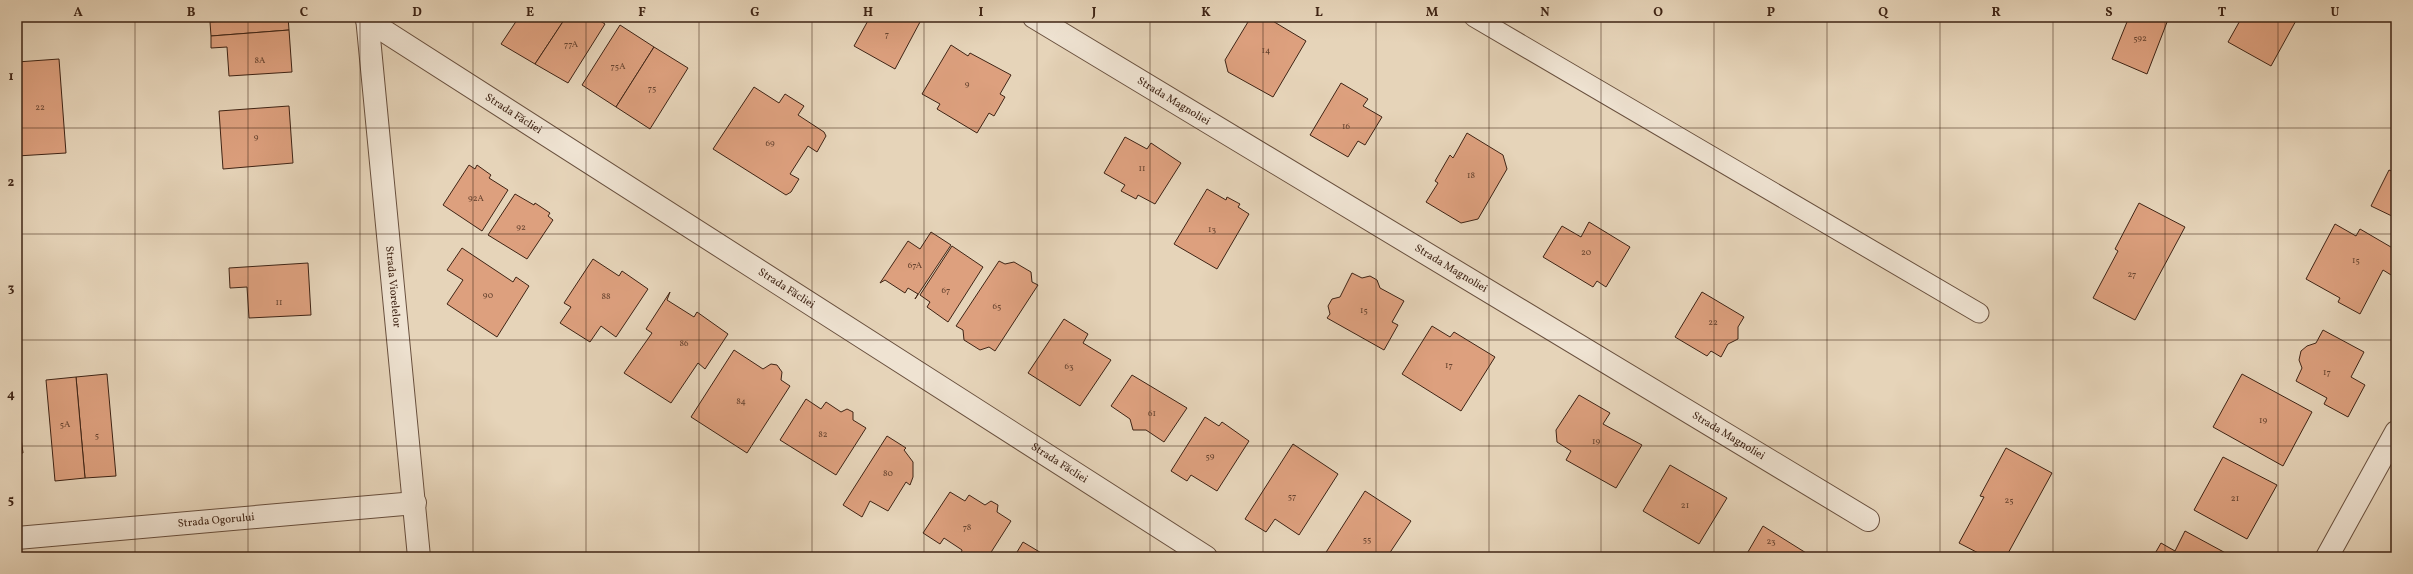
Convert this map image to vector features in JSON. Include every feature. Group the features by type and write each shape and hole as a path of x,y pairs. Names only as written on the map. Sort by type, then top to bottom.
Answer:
{"street":[{"name":"Strada Magnoliei","path":"1034,17 1868,520"},
{"name":"Strada Viorelelor","path":"367,18 419,557"},
{"name":"Strada Făcliei","path":"367,18 1206,557"},
{"path":"2327,557 2396,432"},
{"name":"Strada Ogorului","path":"17,538 415,504"}],"lane":[{"path":"1474,17 1979,313"}],"building":[{"path":"225,17 288,17 289,30 211,36 210,22 225,21"},
{"path":"519,17 566,17 535,64 501,44"},
{"path":"566,17 594,17 605,24 568,83 535,64"},
{"path":"870,17 915,17 920,22 895,69 854,46"},
{"path":"1251,17 1266,17 1306,41 1273,97 1228,72 1225,60"},
{"path":"2129,17 2169,17 2147,74 2112,59"},
{"path":"2242,17 2298,17 2271,66 2228,42"},
{"path":"620,25 654,47 616,107 582,85"},
{"path":"289,30 292,72 229,76 227,47 211,48 211,36"},
{"path":"951,45 968,56 970,53 1011,75 1000,94 1005,97 994,116 989,113 977,133 937,109 940,104 922,94"},
{"path":"654,47 688,68 650,129 616,107"},
{"path":"59,59 66,153 17,156 17,62"},
{"path":"1341,83 1368,99 1363,106 1382,117 1365,145 1358,141 1348,157 1310,135"},
{"path":"754,87 779,103 785,94 804,106 798,115 824,132 826,136 817,152 808,146 790,174 799,179 791,192 786,195 713,149"},
{"path":"289,106 293,163 223,169 219,111"},
{"path":"1467,133 1503,155 1507,169 1478,219 1461,223 1426,202 1438,183 1435,181 1450,155 1453,158"},
{"path":"1125,137 1147,149 1151,143 1181,163 1155,204 1138,195 1136,199 1121,191 1125,185 1104,173"},
{"path":"469,165 475,169 477,165 491,175 489,178 508,190 482,231 443,205"},
{"path":"2389,170 2396,173 2396,218 2371,206"},
{"path":"1207,189 1226,200 1227,197 1240,204 1238,207 1249,214 1217,269 1174,244"},
{"path":"515,194 534,205 535,203 550,213 548,216 553,220 527,259 488,235"},
{"path":"2139,203 2185,227 2135,320 2093,298 2118,251 2115,249"},
{"path":"1589,222 1630,247 1606,287 1597,281 1593,287 1543,257 1562,226 1581,237"},
{"path":"2335,224 2356,236 2360,229 2396,250 2396,278 2383,270 2360,314 2338,302 2340,298 2306,279"},
{"path":"931,232 951,245 915,299 918,294 908,288 905,293 885,280 880,283 908,241 920,249"},
{"path":"952,246 983,267 948,322 927,307 930,302 920,295"},
{"path":"462,248 513,282 516,277 529,286 497,337 447,304 463,280 447,270"},
{"path":"593,259 619,276 622,271 648,289 616,337 601,326 590,342 560,323 571,307 564,303"},
{"path":"999,261 1005,264 1014,262 1031,272 1032,282 1038,285 995,351 989,347 980,350 964,340 963,330 956,326"},
{"path":"308,263 311,315 249,318 247,287 230,288 229,268"},
{"path":"1352,273 1362,278 1370,276 1377,280 1380,288 1404,301 1392,322 1398,325 1384,350 1327,318 1330,314 1328,306 1332,299 1340,297"},
{"path":"670,292 667,300 694,317 697,312 728,334 705,369 698,363 671,403 624,373 652,333 646,329"},
{"path":"1702,292 1744,317 1738,327 1738,339 1728,344 1721,357 1711,351 1707,356 1675,337"},
{"path":"1064,319 1088,334 1083,343 1111,360 1080,406 1028,373"},
{"path":"1432,326 1450,337 1454,332 1495,357 1461,411 1402,374"},
{"path":"2323,330 2364,352 2351,377 2365,385 2348,417 2324,404 2327,398 2296,381 2302,368 2299,360 2301,351 2307,346 2316,343"},
{"path":"734,350 763,369 771,364 777,365 782,372 781,380 790,386 747,453 691,417"},
{"path":"107,374 116,476 85,478 76,377"},
{"path":"2242,374 2312,412 2283,466 2213,427"},
{"path":"1132,375 1187,408 1164,442 1146,430 1133,430 1130,419 1111,406"},
{"path":"76,377 85,478 55,481 46,380"},
{"path":"1579,395 1610,413 1603,424 1642,445 1616,488 1566,460 1571,451 1557,442 1556,430"},
{"path":"806,399 821,409 826,402 841,412 847,409 853,412 853,420 866,428 836,475 780,440"},
{"path":"1205,417 1219,426 1222,422 1249,441 1217,491 1191,475 1187,481 1171,471"},
{"path":"17,431 20,431 23,453 17,453"},
{"path":"887,436 906,448 904,450 913,462 913,477 910,485 906,482 888,511 870,501 862,517 843,505"},
{"path":"1293,444 1338,474 1299,535 1275,519 1266,532 1245,519"},
{"path":"2006,448 2052,473 2006,557 1986,557 1959,543 1984,497 1980,496"},
{"path":"2223,457 2277,485 2247,539 2194,510"},
{"path":"1670,465 1727,498 1699,544 1643,511"},
{"path":"1365,491 1411,521 1387,557 1323,557"},
{"path":"950,492 965,501 969,495 985,505 991,501 998,505 997,512 1011,521 988,557 960,557 962,550 944,538 940,544 923,533"},
{"path":"1763,526 1811,556 1745,557"},
{"path":"2185,531 2233,557 2153,557 2161,543 2175,551"},
{"path":"1023,542 1048,557 1014,557"}]}
